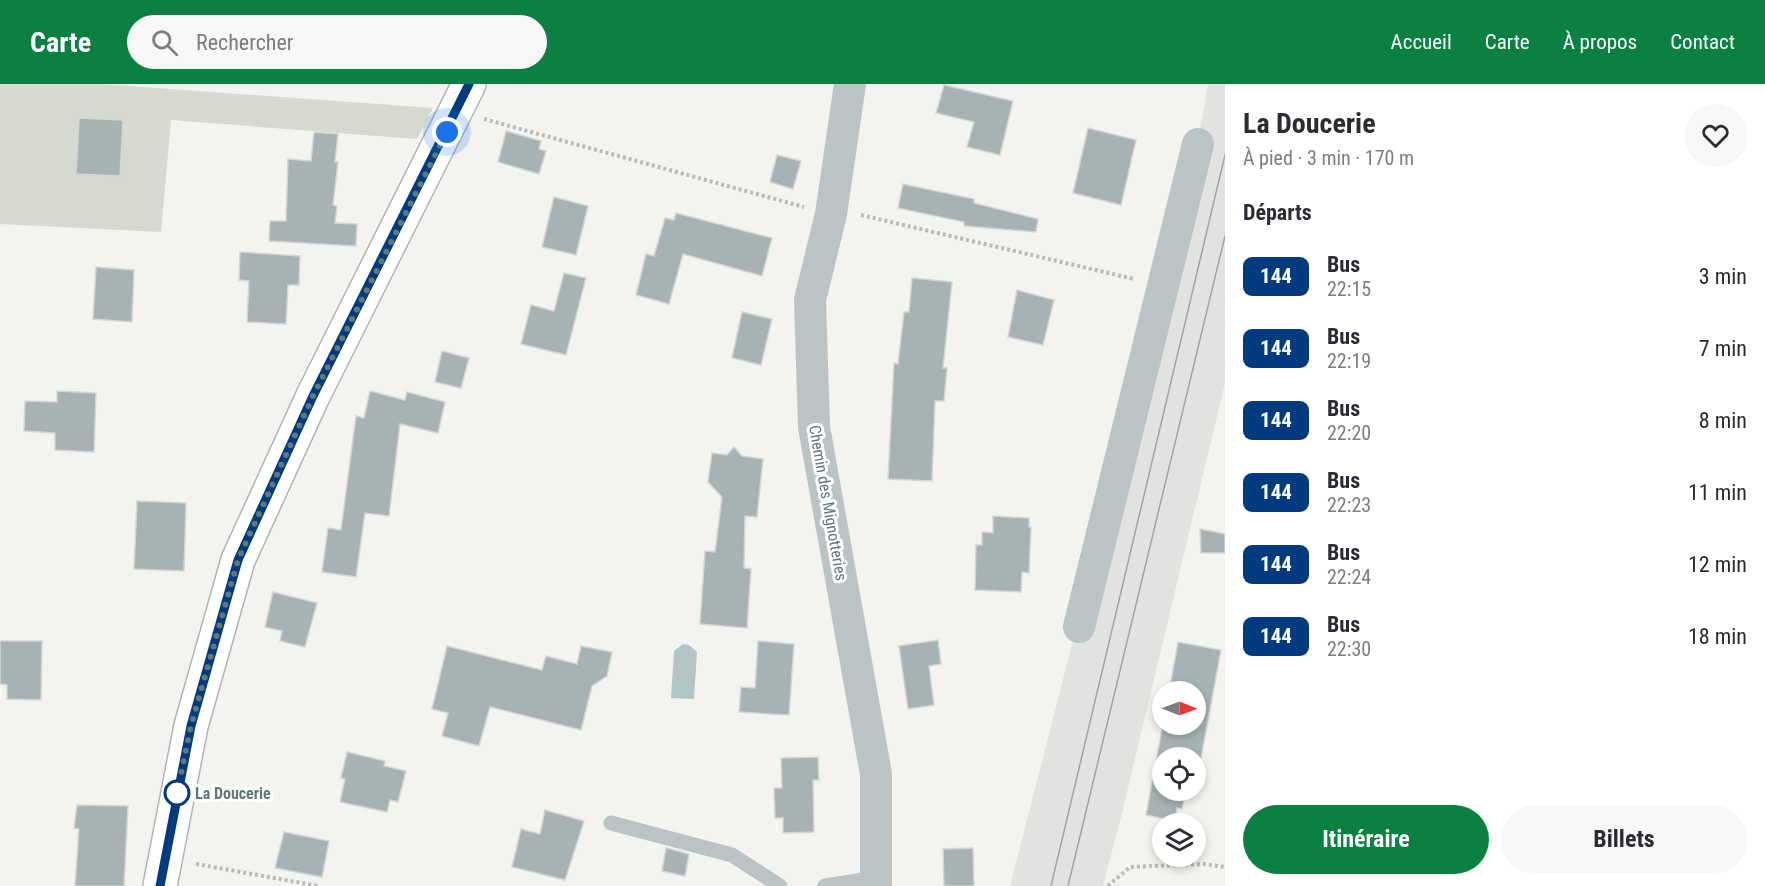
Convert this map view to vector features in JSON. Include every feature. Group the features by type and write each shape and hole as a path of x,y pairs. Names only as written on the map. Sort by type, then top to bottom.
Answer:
{"street":[{"path":"162,872 191,726 238,560 313,396 469,84"},
{"name":"Chemin des Mignotteries","path":"850,84 831,214 810,300 814,427 876,774 876,882"},
{"path":"1079,627 1198,144"}],"lane":[{"path":"610,823 732,855 780,886"},
{"path":"825,886 876,882"}],"path":[{"path":"1108,886 1130,867 1204,864 1225,867"},
{"path":"162,872 319,886"}],"shaded area":[{"path":"0,84 101,84 433,108 417,139 171,120 161,232 0,224"},
{"path":"1208,84 1225,84 1225,383 1103,886 1010,886 1192,177"},
{"path":"683,644 689,645 697,652 694,699 671,698 674,651"}],"building":[{"path":"944,85 1013,101 1000,155 967,147 974,122 936,113"},
{"path":"79,118 123,120 120,176 76,174"},
{"path":"1088,128 1136,140 1121,205 1073,193"},
{"path":"506,131 541,141 539,149 546,151 539,174 498,162"},
{"path":"314,132 338,134 335,162 338,162 333,205 337,206 335,223 357,224 356,246 269,241 270,221 286,221 288,159 311,161"},
{"path":"777,155 801,161 793,189 770,182"},
{"path":"903,184 974,199 974,203 1038,219 1036,232 964,226 964,222 898,208"},
{"path":"554,197 588,206 576,255 542,247"},
{"path":"676,213 772,238 762,276 683,254 669,304 636,295 646,254 654,256 665,218 674,220"},
{"path":"240,252 300,256 299,285 288,285 286,324 247,322 249,281 239,280"},
{"path":"96,267 134,270 132,322 93,319"},
{"path":"564,273 586,278 566,355 521,344 531,305 554,311"},
{"path":"912,278 952,282 943,368 947,368 944,401 935,401 932,481 888,479 894,363 898,364 904,312 909,312"},
{"path":"1017,290 1054,300 1043,345 1008,337"},
{"path":"742,312 772,319 761,365 732,358"},
{"path":"442,351 469,358 461,388 435,382"},
{"path":"57,391 96,393 94,452 55,450 55,433 24,431 25,401 57,402"},
{"path":"370,391 405,400 407,392 445,402 438,433 400,424 389,516 365,513 356,577 322,572 328,528 341,530 356,416 364,418"},
{"path":"734,447 742,456 763,459 757,517 745,516 744,568 751,569 747,628 700,624 705,551 715,552 722,497 708,482 712,453 727,455"},
{"path":"137,501 186,503 184,571 134,569"},
{"path":"993,516 1029,518 1029,527 1031,527 1029,573 1022,572 1021,592 975,590 976,545 982,545 982,532 993,533"},
{"path":"1200,529 1225,534 1225,553 1201,553"},
{"path":"273,592 317,603 305,647 280,641 282,631 265,627"},
{"path":"938,640 941,664 929,666 934,705 908,709 899,646"},
{"path":"0,641 42,641 41,700 7,699 7,685 0,684"},
{"path":"758,641 794,644 789,715 739,712 741,687 755,688"},
{"path":"1178,642 1221,650 1206,731 1206,681 1171,681"},
{"path":"447,646 542,670 546,656 577,664 581,646 612,652 607,676 592,686 581,730 490,707 479,746 442,736 448,713 432,709"},
{"path":"1161,735 1205,735 1203,747 1159,747"},
{"path":"347,752 385,761 384,766 406,771 398,802 390,800 387,812 340,802 345,779 341,778"},
{"path":"818,757 819,780 813,780 814,832 783,833 783,818 775,818 774,788 782,788 781,758"},
{"path":"1152,783 1152,801 1184,801 1182,809 1177,808 1176,813 1146,815"},
{"path":"77,805 128,806 124,886 75,886 79,829 74,828"},
{"path":"545,810 584,821 565,880 512,867 521,829 540,834"},
{"path":"284,832 329,841 322,877 275,868"},
{"path":"666,848 689,854 685,876 662,871"},
{"path":"973,848 974,886 944,886 943,849"}],"tram line":[{"path":"1051,886 1225,155"},
{"path":"1068,886 1225,236"}],"bus line":[{"name":"144","path":"160,886 191,726 238,560 313,396 458,111 469,84"}],"place":[{"name":"La Doucerie","path":"177,793"}],"route":[{"path":"177,793 191,726 238,560 313,396 447,132"}]}
